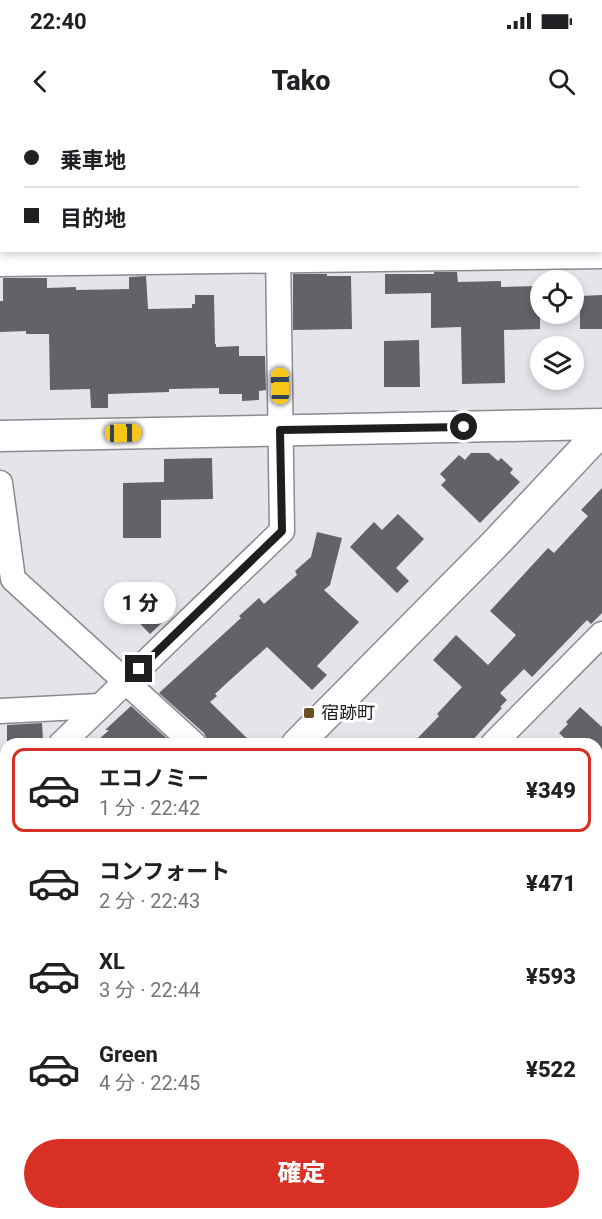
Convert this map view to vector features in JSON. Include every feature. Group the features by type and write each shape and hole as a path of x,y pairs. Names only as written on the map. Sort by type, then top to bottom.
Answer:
{"street":[{"path":"67,738 282,531 278,256"},
{"path":"0,264 278,256 602,256"},
{"path":"0,436 602,424"},
{"path":"303,738 486,554 602,430"},
{"path":"0,483 6,580 127,682 188,738"},
{"path":"499,738 602,634"},
{"path":"0,711 100,706"}],"building":[{"path":"434,272 457,272 458,282 501,281 501,287 530,286 530,324 540,324 540,329 504,330 505,383 462,384 461,327 431,328 431,293 385,294 385,274 434,274"},
{"path":"293,274 351,276 352,329 293,330"},
{"path":"146,276 148,309 192,308 192,304 195,304 195,295 214,295 216,347 239,346 239,356 265,356 266,390 259,391 259,400 242,401 242,394 219,394 219,388 169,389 169,392 108,394 108,408 91,408 90,389 50,390 49,334 26,334 26,331 0,332 3,278 47,278 47,288 76,287 76,290 129,289 129,277"},
{"path":"602,295 602,329 580,329 580,324 584,324 584,296"},
{"path":"419,340 420,387 384,387 384,341"},
{"path":"471,453 489,453 498,461 501,458 513,469 510,473 520,482 480,523 441,485 446,480 440,474 459,455 465,460"},
{"path":"212,458 213,499 161,500 161,538 123,538 123,483 164,482 164,459"},
{"path":"602,488 602,613 591,624 587,620 532,677 524,669 500,693 507,700 474,738 418,738 462,687 433,660 456,635 488,665 516,635 490,611 548,548 554,553 588,516 581,510"},
{"path":"398,514 424,539 396,568 409,581 397,593 350,547 374,522 382,530"},
{"path":"317,532 342,538 330,585 324,590 359,622 317,666 327,675 312,690 267,647 215,694 217,696 210,702 247,738 206,738 204,733 159,693 241,618 239,616 259,598 264,604 297,575 295,571 311,557"},
{"path":"143,591 168,617 150,634 125,608"},
{"path":"131,706 166,738 100,738 109,730 105,730"},
{"path":"580,707 602,727 602,738 564,738 559,733 568,724 566,722"},
{"path":"42,723 43,738 7,738 7,725"}],"place":[{"name":"宿跡町","path":"309,713"}],"route":[{"path":"139,669 282,531 280,430 464,427"}]}
